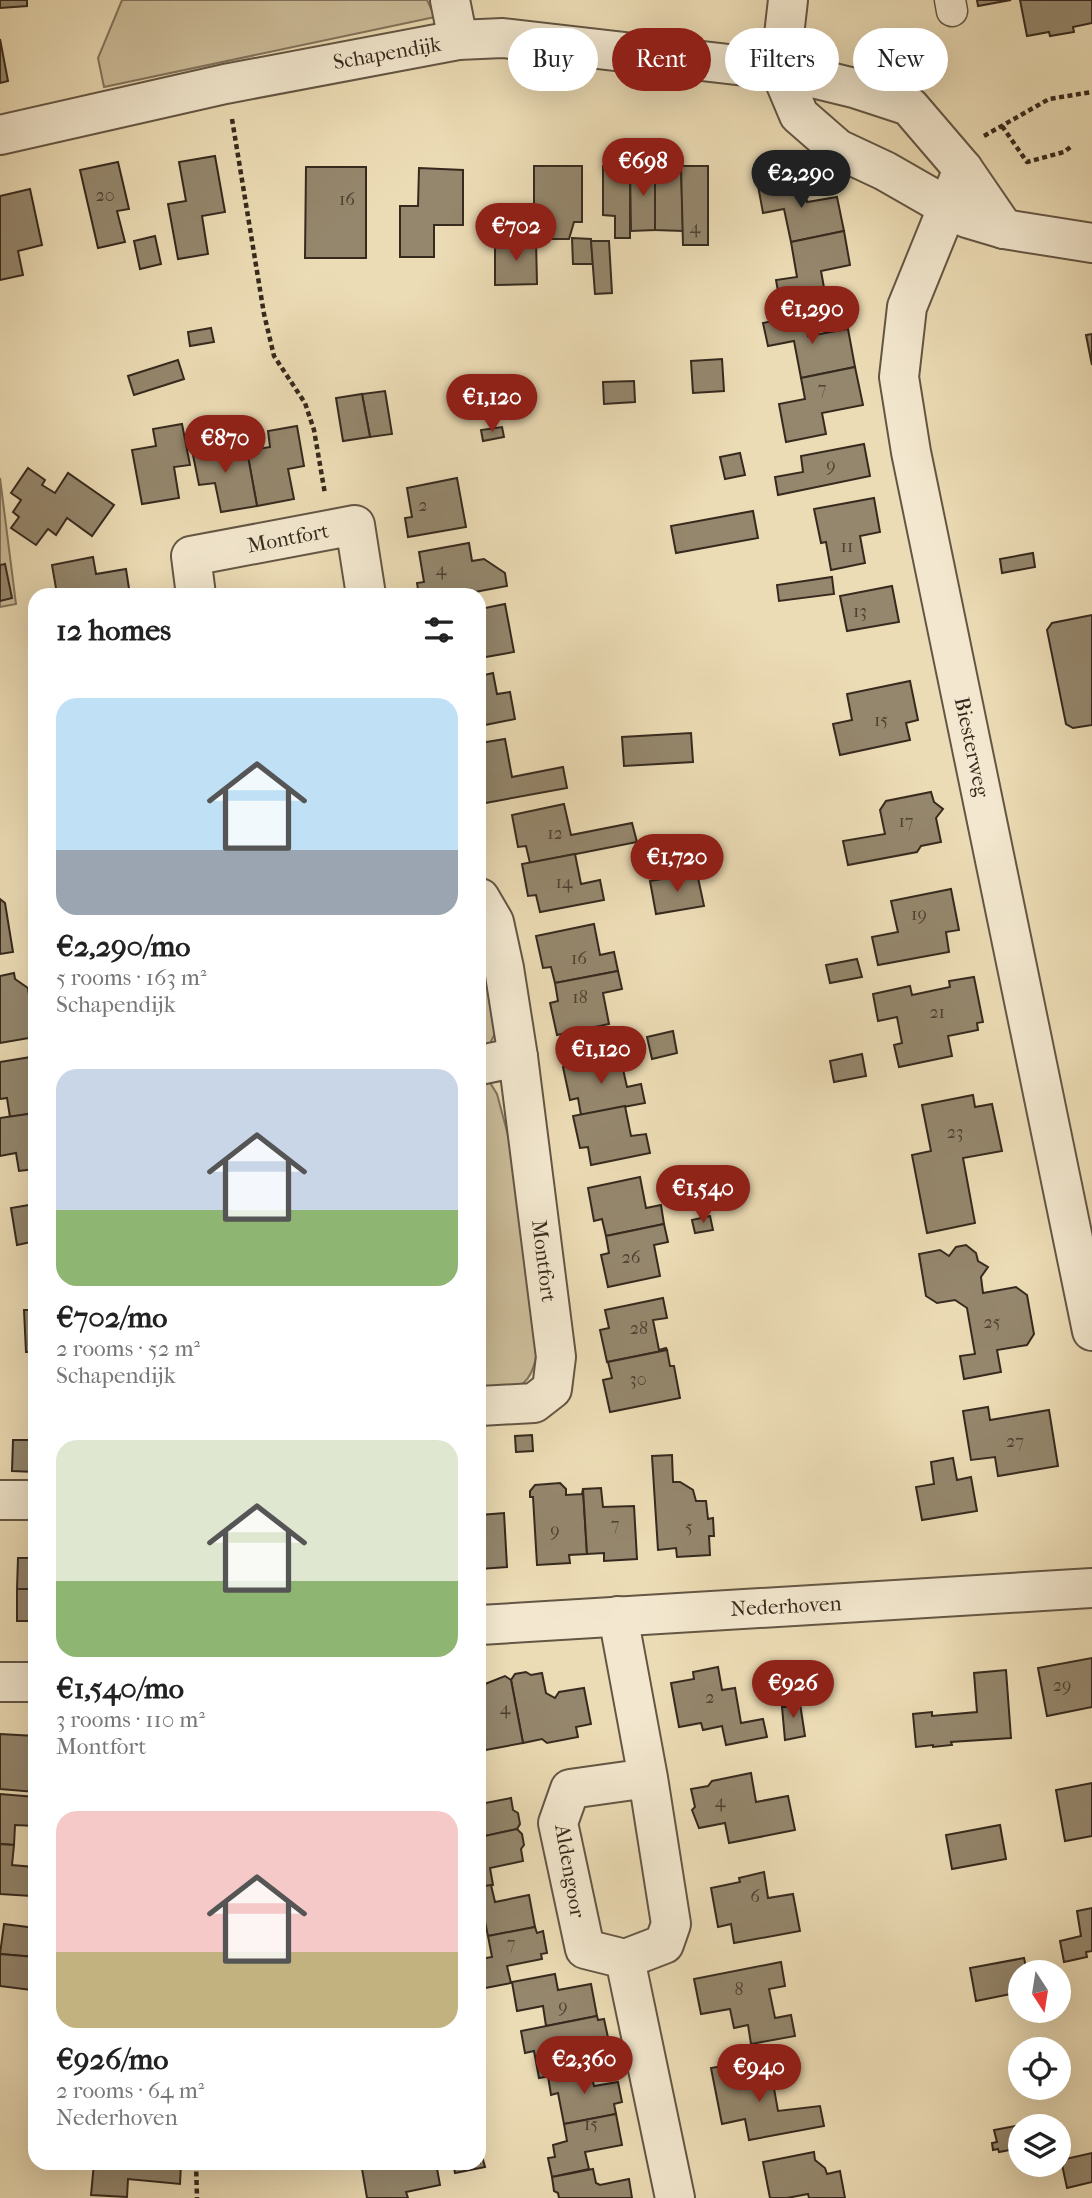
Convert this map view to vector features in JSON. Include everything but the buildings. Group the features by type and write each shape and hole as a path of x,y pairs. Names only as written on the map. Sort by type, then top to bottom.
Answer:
{"street":[{"path":"450,0 458,40"},
{"path":"785,28 788,0"},
{"name":"Schapendijk","path":"0,135 225,84 458,40 503,38 725,64"},
{"name":"Schapendijk","path":"839,84 909,106 957,161 1004,229"},
{"path":"789,91 799,115 838,149 885,171 967,218 1004,229 1092,243"},
{"name":"Biesterweg","path":"957,161 948,206 907,307 899,377 911,452 1092,1331"},
{"name":"Montfort","path":"196,588 191,556 355,525 365,588"},
{"name":"Montfort","path":"486,908 494,922 505,968 556,1357 552,1389 534,1403 486,1406"},
{"path":"486,1064 518,1057"},
{"path":"0,1500 28,1500"},
{"name":"Nederhoven","path":"486,1625 1092,1588"},
{"path":"618,1616 671,1924 664,1944 625,1959 675,2198"},
{"path":"0,1682 28,1682"},
{"name":"Aldengoor","path":"625,1959 584,1949 558,1823 570,1789 648,1778"}],"path":[{"path":"225,84 274,356 305,403 314,430 330,530"},
{"path":"957,161 1002,126 1049,99 1092,92"},
{"path":"1002,126 1027,162 1064,152 1073,145"},
{"path":"196,2170 197,2198"}],"shaded area":[{"path":"122,0 427,0 435,17 104,87 98,58"},
{"path":"0,478 16,604 0,607"},
{"path":"486,946 502,1020 486,1051"},
{"path":"486,1079 497,1094 509,1139 539,1334 535,1363 529,1376 525,1382 510,1389 486,1392"}]}
